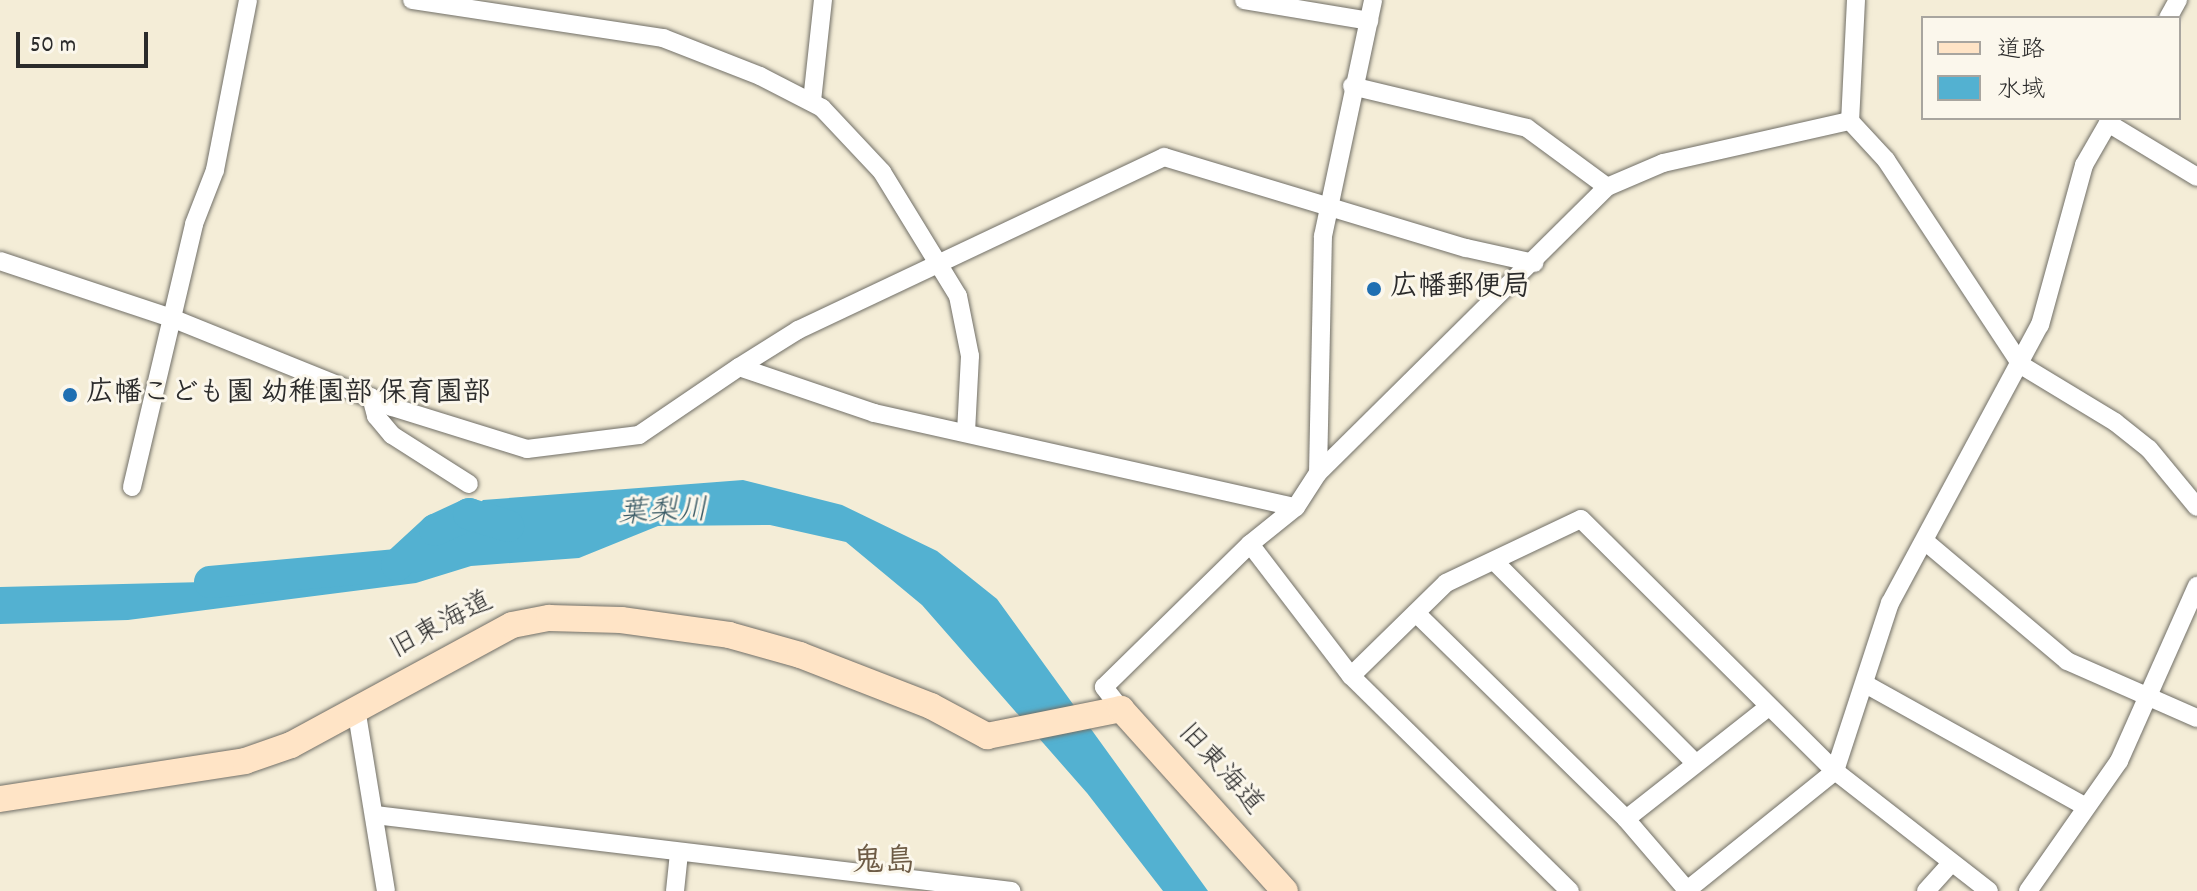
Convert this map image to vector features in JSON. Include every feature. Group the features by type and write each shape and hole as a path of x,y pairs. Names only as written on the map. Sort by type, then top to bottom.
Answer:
{"main road":[{"name":"旧東海道","path":"0,799 245,761 291,745 512,625 588,618 688,628 758,643 874,681 987,736 1110,712 1285,891"}],"street":[{"path":"132,487 194,224 215,170 248,0"},
{"path":"412,0 521,19 663,38 812,101 862,145 941,265 967,325 966,433"},
{"path":"521,19 524,0"},
{"path":"812,101 823,0"},
{"path":"1244,0 1369,21"},
{"path":"1318,473 1323,236 1352,86 1373,0"},
{"path":"1856,0 1850,121 1886,160 2021,365 2137,440 2197,507"},
{"path":"1352,86 1490,115 1527,128 1607,187"},
{"path":"1110,712 1104,687 1250,544 1296,507 1318,473 1534,263 1607,187 1663,163 1850,121"},
{"path":"1416,613 1626,819 1687,891 1835,771 1867,685 1890,603 1927,543 2040,325 2084,165 2109,121 2197,177"},
{"path":"0,261 174,319 371,397 527,449 639,435 798,330 1164,157 1329,204 1466,248 1534,263"},
{"path":"739,367 834,402 1296,507"},
{"path":"371,397 376,416 392,435 469,484"},
{"path":"1351,676 1446,583 1581,519 1767,708 1835,771 1950,864 1989,891"},
{"path":"1927,543 2067,661 2197,718"},
{"path":"1250,544 1351,676 1570,891"},
{"path":"1495,562 1695,763"},
{"path":"2028,891 2084,806 2119,761 2150,699 2197,586"},
{"path":"1867,685 2084,806"},
{"path":"356,708 386,891"},
{"path":"1626,819 1767,708"},
{"path":"375,815 968,889 1011,891"},
{"path":"675,891 679,852"},
{"path":"1926,891 1950,864"}],"water":[{"path":"743,480 842,505 937,551 997,599 1208,891 1163,891 1087,793 922,605 846,542 770,525 658,526 579,558 471,566 416,583 128,620 0,624 0,587 284,580 397,565 435,530 469,514 483,500"}],"waterway":[{"name":"葉梨川","path":"210,582 397,565 435,530 469,514 508,526"}],"place":[{"name":"広幡郵便局","path":"1374,289"},
{"name":"広幡こども園 幼稚園部 保育園部","path":"70,395"}],"district":[{"name":"鬼島","path":"884,864"}]}
